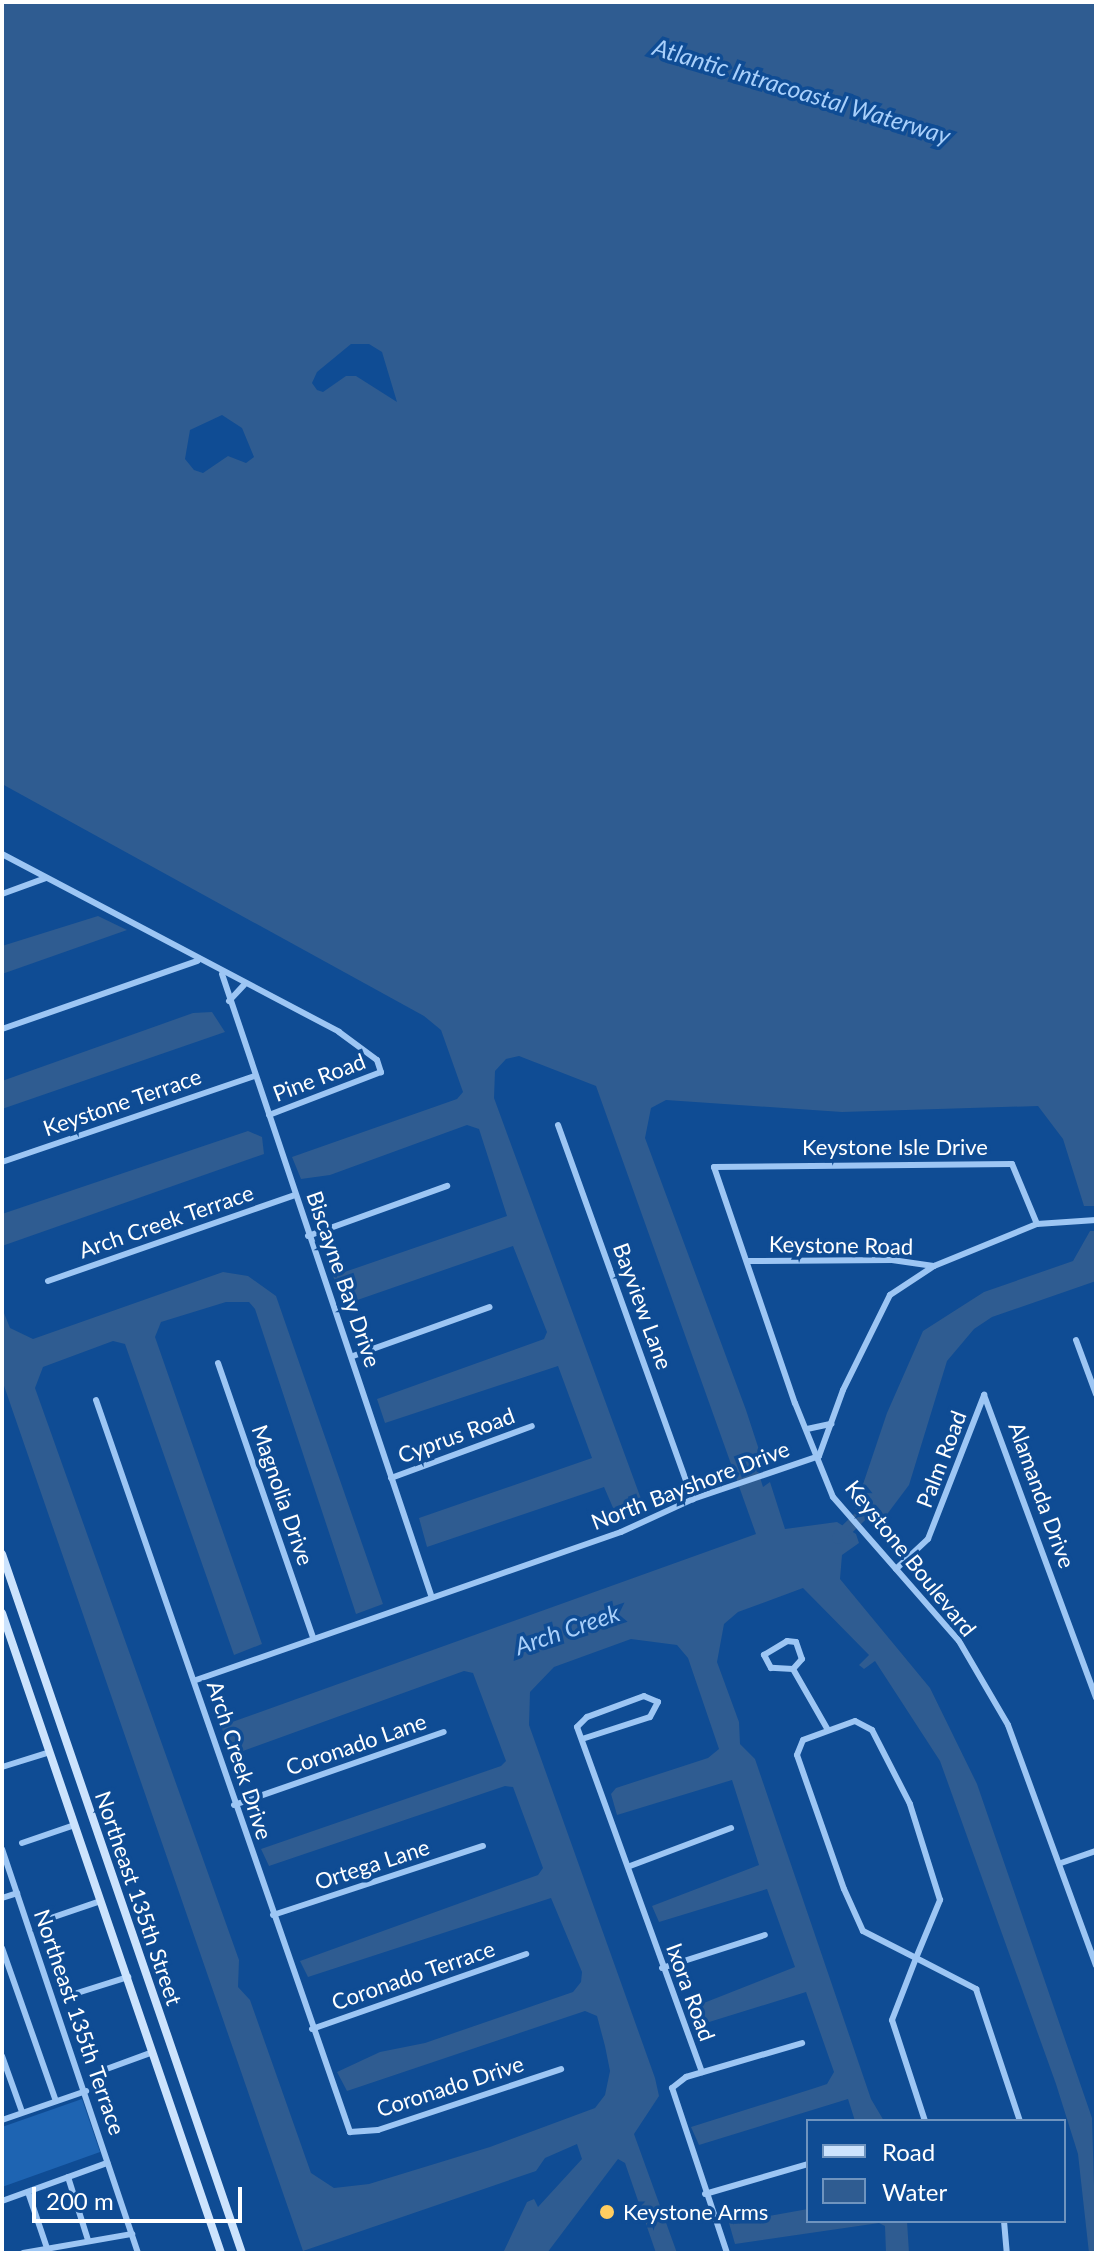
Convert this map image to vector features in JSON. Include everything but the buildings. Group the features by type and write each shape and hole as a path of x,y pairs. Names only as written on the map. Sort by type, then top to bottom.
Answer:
{"street":[{"path":"2,854 244,985 229,1001"},
{"path":"2,894 46,878"},
{"path":"2,1029 197,961"},
{"name":"Biscayne Bay Drive","path":"222,974 431,1595"},
{"name":"Pine Road","path":"244,985 339,1032 377,1060 381,1072 269,1115"},
{"name":"Keystone Terrace","path":"2,1162 254,1076"},
{"name":"Bayview Lane","path":"558,1125 693,1499"},
{"name":"Keystone Isle Drive","path":"714,1167 1012,1164 1037,1224"},
{"name":"Keystone Boulevard","path":"714,1167 833,1497 959,1641 1008,1725 1096,1965"},
{"path":"308,1236 447,1186"},
{"name":"Arch Creek Terrace","path":"48,1281 295,1195"},
{"name":"North Bayshore Drive","path":"196,1680 431,1595 621,1532 693,1499 819,1456 890,1295 934,1266 1037,1224 1096,1220"},
{"name":"Keystone Road","path":"748,1261 892,1260 934,1266"},
{"path":"353,1356 490,1307"},
{"path":"1076,1340 1096,1394"},
{"name":"Magnolia Drive","path":"218,1363 313,1638"},
{"name":"Palm Road","path":"896,1569 928,1539 984,1395"},
{"name":"Alamanda Drive","path":"984,1395 1096,1698"},
{"name":"Arch Creek Drive","path":"96,1400 196,1680 234,1805 350,2132"},
{"path":"807,1429 831,1424"},
{"name":"Cyprus Road","path":"391,1478 532,1426"},
{"name":"Northeast 135th Street","path":"2,1554 242,2253"},
{"name":"Northeast 135th Street","path":"2,1613 5,1631 50,1752 221,2253"},
{"path":"796,1642 802,1659 793,1669 771,1668 764,1655 769,1648 796,1642"},
{"path":"793,1669 828,1730"},
{"name":"Ixora Road","path":"582,1739 650,1717 658,1702 644,1696 587,1717 577,1727 630,1866 662,1968 702,2072 672,2088 727,2253"},
{"path":"924,2119 892,2020 916,1958 940,1900 910,1804 872,1730 855,1721 803,1740 797,1755 844,1889 863,1931 916,1958 976,1989 1019,2119"},
{"name":"Coronado Lane","path":"234,1805 444,1732"},
{"path":"2,1767 50,1752"},
{"path":"64,1794 82,1788"},
{"path":"22,1843 75,1825"},
{"path":"630,1866 731,1828"},
{"name":"Ortega Lane","path":"273,1915 483,1846"},
{"name":"Northeast 135th Terrace","path":"2,1849 86,2091 138,2253"},
{"path":"1061,1863 1096,1851"},
{"path":"2,1898 17,1893"},
{"path":"48,1919 101,1901"},
{"path":"662,1968 765,1935"},
{"path":"2,1948 56,2101"},
{"name":"Coronado Terrace","path":"312,2029 526,1954"},
{"path":"74,1994 128,1977"},
{"path":"101,2071 168,2039"},
{"path":"702,2072 802,2043"},
{"path":"2,2056 22,2112"},
{"name":"Coronado Drive","path":"350,2132 378,2130 561,2069"},
{"path":"2,2120 86,2091"},
{"path":"2,2201 107,2163"},
{"path":"705,2194 806,2165"},
{"path":"68,2177 88,2240"},
{"path":"28,2192 47,2248"},
{"path":"1004,2223 1007,2253"},
{"path":"23,2253 132,2234"}],"shaded area":[{"path":"82,2099 100,2152 2,2187 2,2127"}],"water":[{"name":"Atlantic Intracoastal Waterway","path":"2,2 1096,2 1096,1206 1084,1206 1063,1139 1038,1106 842,1112 666,1100 651,1108 645,1138 746,1410 762,1459 757,1468 763,1487 770,1482 785,1529 837,1522 856,1534 859,1543 842,1555 840,1579 930,1688 977,1784 1092,2118 1096,2253 1089,2253 1078,2154 1056,2084 940,1761 875,1661 864,1669 859,1665 869,1655 803,1588 738,1612 724,1624 717,1662 739,1722 740,1744 755,1759 871,2099 883,2119 854,2119 848,2099 699,2145 691,2127 827,2084 834,2072 806,1992 693,2027 686,2010 795,1967 767,1889 659,1922 652,1906 759,1865 732,1780 617,1815 611,1794 616,1788 708,1758 719,1749 688,1658 677,1645 631,1639 554,1667 530,1692 529,1725 655,2078 659,2096 634,2134 677,2253 656,2253 625,2163 618,2159 547,2253 503,2253 527,2202 534,2199 538,2207 582,2159 577,2144 545,2158 536,2171 303,2251 2,1380 2,1308 10,1328 33,1339 223,1272 248,1276 276,1296 383,1604 356,1614 255,1309 249,1302 226,1302 161,1322 155,1337 262,1644 234,1655 125,1344 113,1341 43,1367 35,1388 239,1960 238,1987 250,2000 311,2173 334,2188 369,2184 490,2147 595,2108 605,2095 610,2071 597,2016 585,2011 347,2091 337,2072 380,2052 425,2043 573,1992 581,1982 582,1972 551,1898 308,1977 300,1961 538,1875 543,1868 513,1787 505,1786 269,1866 261,1849 501,1766 506,1761 473,1673 464,1671 232,1755 221,1726 756,1534 596,1086 519,1056 506,1059 495,1071 494,1098 644,1507 617,1517 604,1487 427,1547 419,1518 592,1458 558,1366 385,1423 377,1399 544,1339 547,1332 513,1246 343,1305 333,1276 507,1216 479,1129 467,1125 330,1175 301,1179 292,1157 457,1099 463,1092 441,1030 424,1016 2,784","holes":["351,344 369,344 382,352 397,402 356,376 346,376 323,392 317,390 312,383 317,372","222,415 242,428 254,457 246,463 228,456 203,473 194,470 185,459 190,430"]},
{"path":"98,916 127,930 2,974 2,946"},
{"path":"212,1012 225,1032 2,1109 2,1081 193,1013"},
{"path":"248,1131 262,1137 264,1154 2,1246 2,1214"},
{"path":"1090,1231 1096,1231 1096,1281 992,1317 974,1329 947,1361 909,1485 876,1529 855,1508 887,1413 923,1331 984,1292 1073,1261"},
{"path":"806,2209 806,2223 879,2223 735,2244 729,2223"},
{"path":"879,2223 907,2223 909,2253 886,2253 885,2226"}],"waterway":[{"name":"Arch Creek","path":"838,1538 873,1504"}],"place":[{"name":"Keystone Arms","path":"607,2212"}]}
